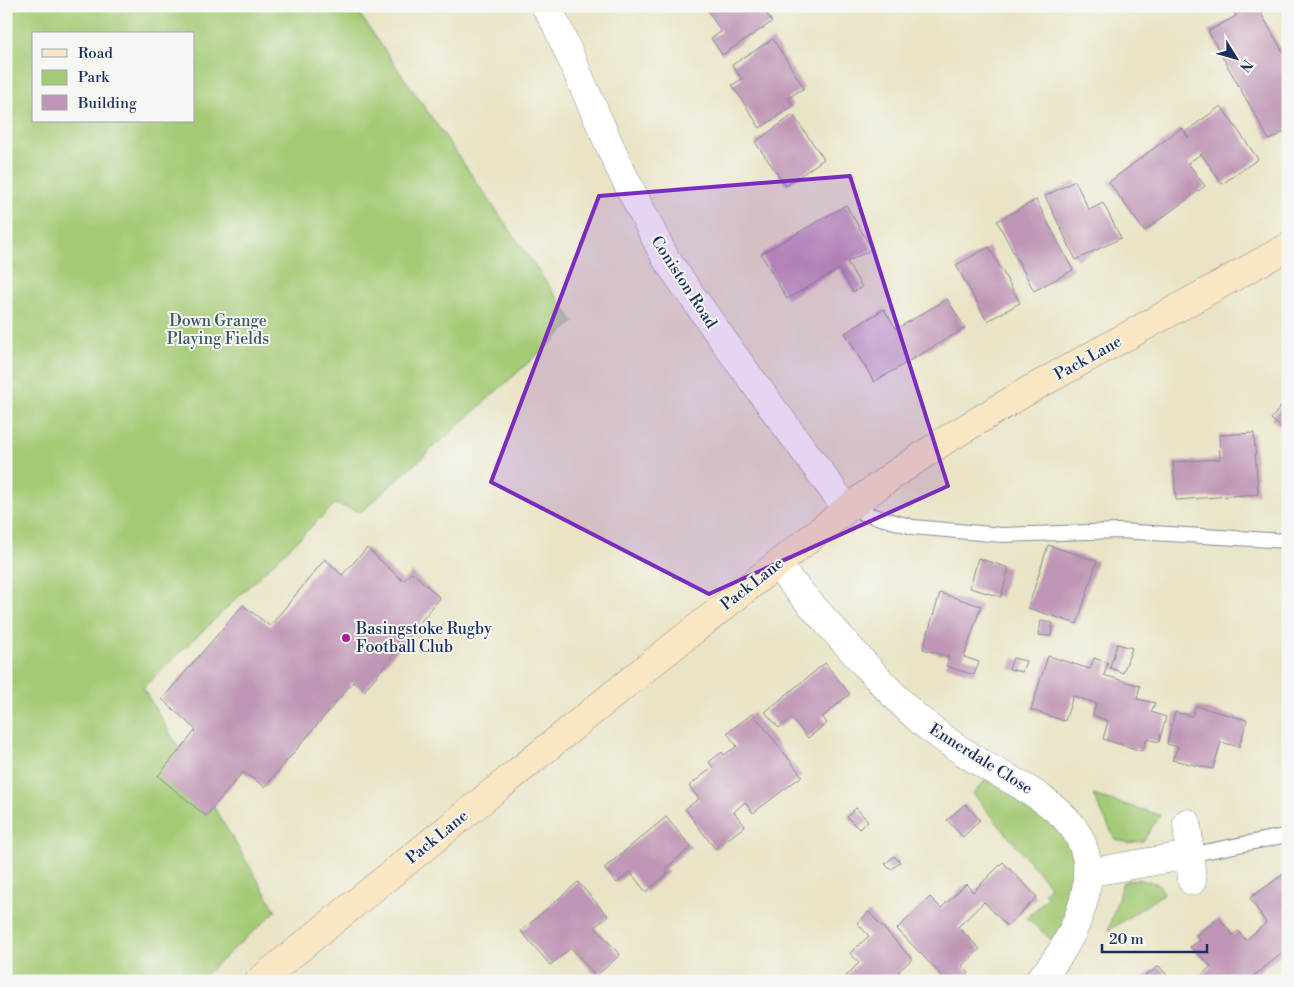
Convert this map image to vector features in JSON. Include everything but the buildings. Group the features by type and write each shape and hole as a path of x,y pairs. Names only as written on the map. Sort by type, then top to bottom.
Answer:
{"street":[{"name":"Coniston Road","path":"545,6 574,61 619,167 666,259 738,362 847,509"},
{"name":"Pack Lane","path":"259,981 847,509 944,441 1105,348 1288,247"},
{"name":"Ennerdale Close","path":"776,565 833,631 920,720 945,740 987,766 1025,786 1062,813 1072,826 1080,840 1085,856 1087,873 1086,892 1078,920 1062,949 1038,981"},
{"path":"1186,824 1192,881"},
{"path":"1087,873 1189,854"}],"lane":[{"path":"847,509 912,527 1002,535 1119,531 1288,541"},
{"path":"1189,854 1288,835"}],"highlighted area":[{"path":"850,176 948,486 709,594 491,482 599,196"}],"green space":[{"name":"Down Grange Playing Fields","path":"6,6 354,6 574,322 361,512 335,504 143,688 276,911 198,981 6,981"},
{"path":"991,774 1070,835 1078,890 1055,943 1027,918 1048,897 1044,893 1050,886 973,794"},
{"path":"1093,795 1160,815 1143,841 1128,843 1115,839"},
{"path":"1136,879 1159,884 1163,894 1108,931 1123,882"}],"place":[{"name":"Basingstoke Rugby Football Club","path":"346,638"}]}
